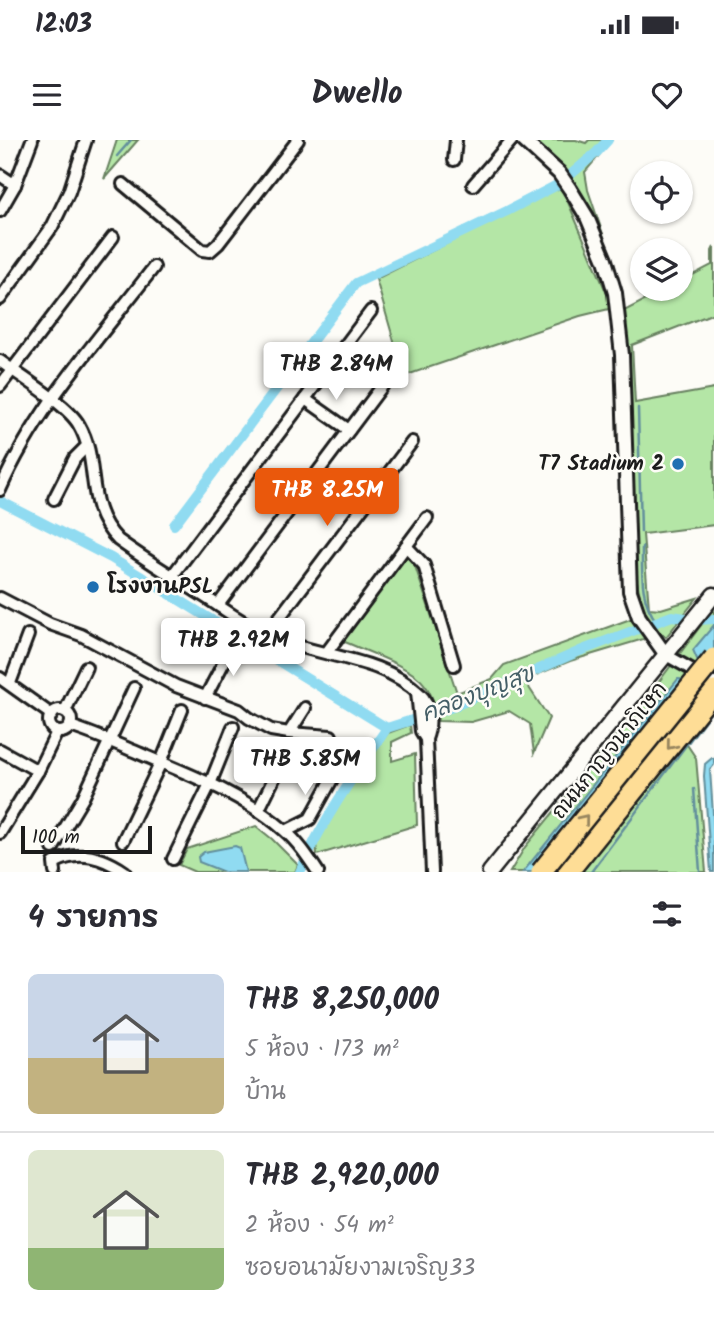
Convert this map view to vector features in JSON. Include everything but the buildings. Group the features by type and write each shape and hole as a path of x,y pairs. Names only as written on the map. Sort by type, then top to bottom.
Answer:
{"highway":[{"name":"ถนนกาญจนาภิเษก","path":"541,872 714,658"},
{"name":"ถนนกาญจนาภิเษก","path":"568,872 714,691"}],"main road":[{"path":"490,872 714,594"}],"street":[{"path":"0,211 15,185 32,140"},
{"path":"0,299 52,227 69,192 86,140"},
{"path":"123,184 202,250 210,251 298,140"},
{"path":"454,160 456,140"},
{"path":"473,185 512,140"},
{"path":"523,140 559,173 587,217 615,293 619,316 630,591 639,617 666,655 714,682"},
{"path":"0,175 15,185"},
{"path":"0,386 113,237"},
{"path":"0,490 22,443 51,400 154,267"},
{"path":"172,576 371,311"},
{"path":"0,361 79,424 87,446 95,499 104,523 118,540 267,634 294,645 347,657 378,669 420,699 426,732 432,872"},
{"path":"218,605 389,377"},
{"path":"305,398 349,430"},
{"path":"267,634 412,442"},
{"path":"54,499 75,458 87,446"},
{"path":"327,652 428,517"},
{"path":"406,546 424,565 454,665"},
{"path":"0,598 50,624 81,635 176,686 239,710 271,730 331,736"},
{"path":"28,635 5,681 52,715"},
{"path":"205,698 234,643"},
{"path":"65,711 86,667"},
{"path":"53,848 83,798 134,688"},
{"path":"289,733 305,708"},
{"path":"123,841 161,762 182,710"},
{"path":"57,711 65,711 71,718 70,726 66,731 57,732 50,723 52,715 57,711"},
{"path":"70,726 110,739 210,784 258,811 286,831 318,872"},
{"path":"173,859 210,784 233,727"},
{"path":"0,833 38,771 57,732"},
{"path":"0,750 38,771"},
{"path":"258,811 286,754"},
{"path":"286,831 310,819 336,772"},
{"path":"55,872 54,863 68,855 89,855 125,872"}],"green space":[{"path":"117,140 138,140 104,179"},
{"path":"532,140 576,140 586,143 589,140 612,140 585,172 588,190 608,249 604,250 563,170"},
{"path":"562,188 613,308 580,316 404,376 376,279"},
{"path":"714,247 714,313 632,345 635,403 714,389 714,525 643,534 649,608 661,609 697,598 666,637 657,630 642,603 634,560 624,311 643,301 693,301 693,275 712,265"},
{"path":"406,554 411,554 457,693 492,679 504,665 633,618 647,638 570,661 524,680 549,718 534,753 530,724 509,711 471,722 438,721 432,697 419,678 399,665 343,641"},
{"path":"714,608 714,707 686,743 696,758 706,872 510,872 525,847 643,703"},
{"path":"410,725 411,733 392,742 392,761 415,754 417,825 317,855 316,841 357,775 388,733"},
{"path":"256,826 298,865 295,872 195,872 179,865 187,849"}],"water":[{"path":"714,625 714,671 697,659 693,650"},
{"path":"678,679 691,680 714,695 575,872 523,872"},
{"path":"712,758 714,765 710,770 714,872 711,872 704,776 705,764"},
{"path":"235,846 240,848 246,872 224,872 199,862 198,857 204,852"}],"waterway":[{"path":"117,156 131,140"},
{"path":"174,525 356,283 561,183 608,140"},
{"path":"638,408 641,532"},
{"name":"คลองบุญสุข","path":"0,501 111,558 387,728 453,707 580,651 672,616 714,619"},
{"path":"642,547 645,596 657,622"},
{"path":"591,872 714,708"},
{"path":"300,872 329,816 387,728"},
{"path":"694,789 700,872"}],"place":[{"name":"T7 Stadium 2","path":"678,464"},
{"name":"โรงงานPSL","path":"93,587"}]}
